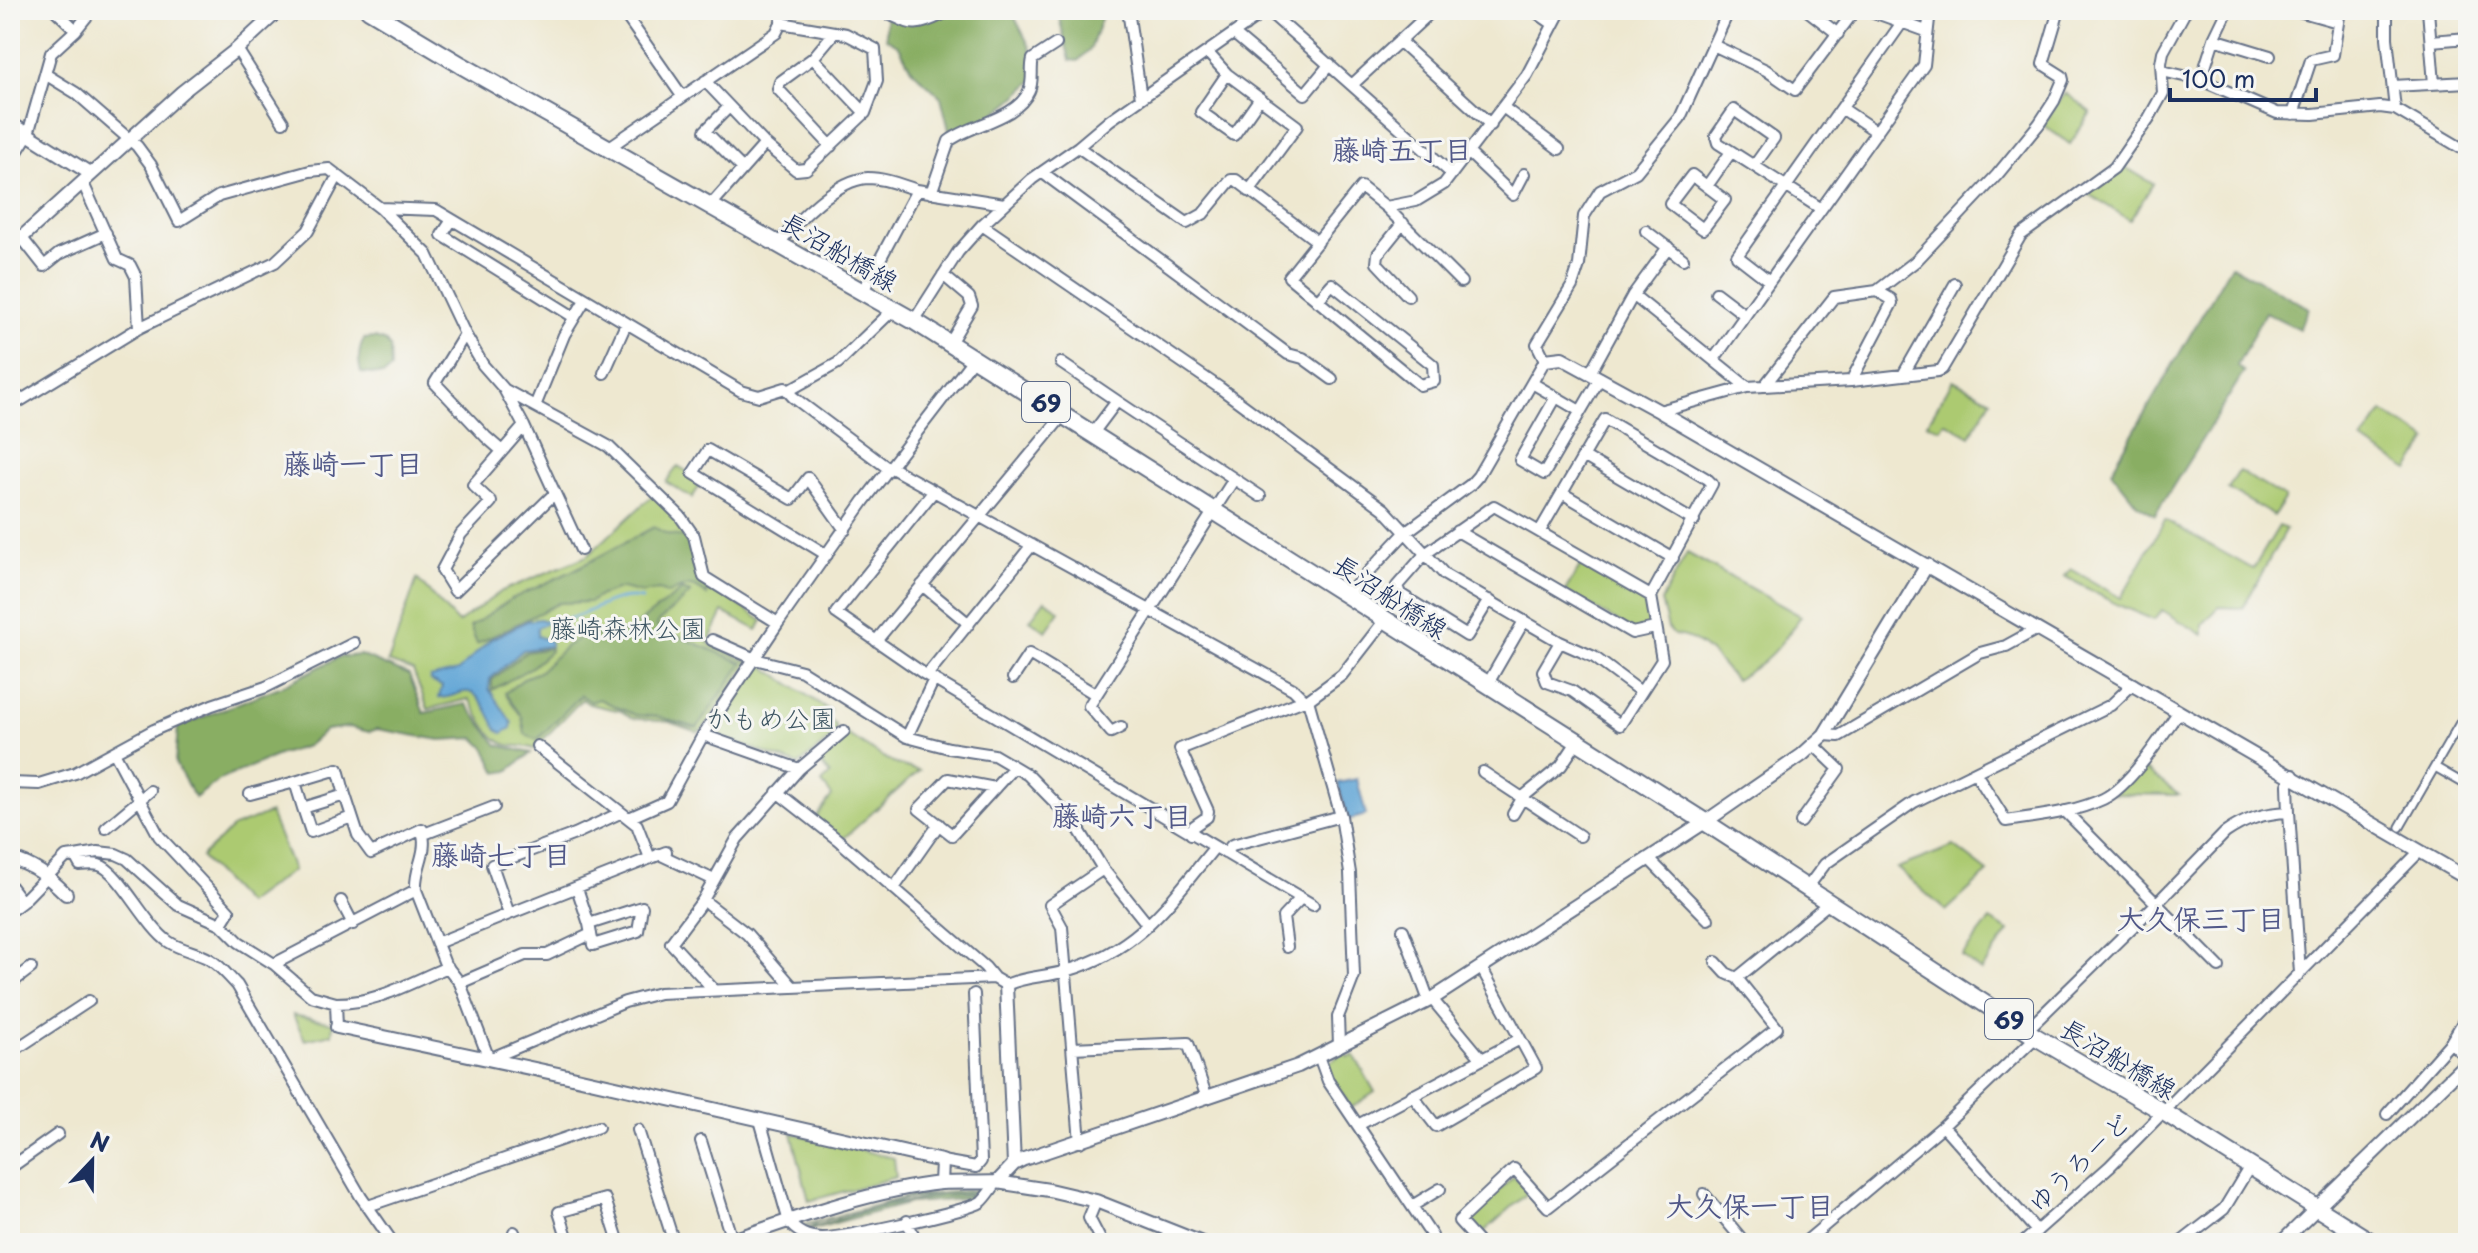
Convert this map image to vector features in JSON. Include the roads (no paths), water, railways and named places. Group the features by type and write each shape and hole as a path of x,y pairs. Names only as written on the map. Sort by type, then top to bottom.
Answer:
{"main road":[{"name":"長沼船橋線","path":"369,10 950,343 1705,822 2032,1034 2373,1243"}],"street":[{"path":"55,10 76,30"},
{"path":"10,163 28,134 55,47 76,30 92,10"},
{"path":"10,248 182,92 237,49 279,10"},
{"path":"622,10 682,96"},
{"path":"608,148 776,33 782,10"},
{"path":"878,10 910,25 922,25 943,14 943,10"},
{"path":"1128,10 1141,98"},
{"path":"1234,10 1245,26"},
{"path":"914,321 943,275 982,225 1004,204 1110,120 1267,10 1452,174"},
{"path":"1353,84 1433,10"},
{"path":"1533,10 1553,24"},
{"path":"1386,207 1416,201 1444,184 1527,75 1561,10"},
{"path":"1545,360 1537,344 1572,286 1579,265 1584,216 1600,191 1636,172 1680,118 1729,10"},
{"path":"1807,10 1838,34"},
{"path":"1713,45 1766,70 1795,90 1855,10"},
{"path":"1868,10 1926,31"},
{"path":"1714,359 1924,65 1930,10"},
{"path":"1765,385 1834,297 1877,291 1916,261 1997,175 2039,124 2063,80 2062,76 2043,64 2059,10"},
{"path":"1659,411 1747,387 1851,381 1942,369 2021,235 2114,168 2149,118 2163,93 2163,52 2186,10"},
{"path":"2201,80 2214,39 2228,10"},
{"path":"2295,10 2338,22"},
{"path":"2293,114 2311,60 2333,55 2340,10"},
{"path":"2387,10 2395,109"},
{"path":"2428,10 2434,84"},
{"path":"705,81 765,144 796,170 806,169 865,113 877,81 875,49 846,34 781,23"},
{"path":"1768,280 1737,256 1901,24"},
{"path":"831,146 778,89 780,82 813,58 834,33"},
{"path":"1234,34 1305,94 1330,64"},
{"path":"2431,41 2468,38"},
{"path":"2214,39 2270,56"},
{"path":"1399,41 1491,125"},
{"path":"931,193 949,141 992,121 1025,97 1031,87 1033,59 1056,44"},
{"path":"237,49 283,122"},
{"path":"1208,53 1227,74 1297,126 1249,191"},
{"path":"813,58 865,113"},
{"path":"2162,71 2185,74 2277,113 2380,107 2395,109 2468,152"},
{"path":"45,74 76,93 131,139 151,165 179,221 219,196 310,171 329,169 380,208 427,254 465,334 483,365 504,389 524,426 581,550"},
{"path":"1227,74 1201,112 1234,135 1260,98"},
{"path":"2393,86 2468,82"},
{"path":"729,107 705,131 743,169"},
{"path":"1504,108 1559,149"},
{"path":"1843,109 1877,132"},
{"path":"1754,166 1774,138 1734,110 1716,136 1718,143 1731,152 1754,166 1787,186 1820,208"},
{"path":"10,123 87,178 117,259 130,265 136,277 139,328"},
{"path":"710,206 765,144"},
{"path":"1078,147 1187,223 1203,214 1231,180 1236,180 1318,242"},
{"path":"1707,186 1731,152"},
{"path":"1469,153 1513,195 1524,174"},
{"path":"1043,173 1288,354 1303,358 1332,379"},
{"path":"1692,175 1707,186 1725,200 1703,229 1670,204 1692,175"},
{"path":"10,407 139,328 275,262 308,231 337,177"},
{"path":"779,243 812,208 850,183 864,178 882,179 931,193 1004,204"},
{"path":"1317,301 1332,284 1433,365 1434,381 1420,385 1317,301 1289,277 1361,187 1403,223 1461,282"},
{"path":"863,291 917,190"},
{"path":"380,208 436,210 741,391 759,396 785,388 890,468 1293,689 1306,700 1341,816 1350,873 1354,976 1338,1017 1339,1045"},
{"path":"452,220 442,235 574,317"},
{"path":"1403,223 1378,254 1377,263 1408,296"},
{"path":"982,225 1220,388 1384,509 1445,575 1560,642 1594,657 1641,692"},
{"path":"1646,231 1683,259"},
{"path":"22,238 44,266 59,254 106,233"},
{"path":"1556,397 1520,460 1544,474 1580,411 1633,295 1668,247"},
{"path":"943,275 969,297 972,306 950,343"},
{"path":"1903,375 1955,284"},
{"path":"1851,381 1892,303 1891,299 1877,291"},
{"path":"1716,293 1745,315"},
{"path":"1633,295 1747,387"},
{"path":"535,406 574,317 585,300"},
{"path":"788,391 838,363 894,309"},
{"path":"604,373 626,324"},
{"path":"465,334 435,383 502,451"},
{"path":"509,914 492,865 667,801 703,735 778,623 974,358"},
{"path":"1545,360 1562,358 1659,411 2468,879"},
{"path":"1346,596 1405,533 1470,485 1545,360"},
{"path":"1061,363 1260,496"},
{"path":"1532,383 1580,411"},
{"path":"504,389 608,446 680,516 694,536 704,577 778,623"},
{"path":"1093,433 1117,401"},
{"path":"876,641 1064,414"},
{"path":"1540,531 1605,419 1712,484 1651,596 1662,660 1620,725 1572,691 1547,682 1543,671 1560,642"},
{"path":"524,426 473,485 491,502 461,534 442,570 455,591 554,494"},
{"path":"827,555 693,473 708,450 792,499 808,478 845,530"},
{"path":"1583,456 1694,521"},
{"path":"1121,727 1111,732 1089,706 1234,479"},
{"path":"934,491 836,613 930,677 1313,905"},
{"path":"1562,493 1673,558"},
{"path":"1489,600 1467,636 1400,594 1397,586 1425,554 1494,506 1651,596"},
{"path":"1457,531 1632,633 1655,628"},
{"path":"907,737 930,677 1032,545"},
{"path":"760,1120 789,1222 795,1230 806,1236 862,1238 907,1221 979,1203 1014,1164 1319,1056 1431,1000 1705,822 1814,745 1824,735 1927,565"},
{"path":"922,585 969,624"},
{"path":"1191,834 1194,826 1207,817 1208,811 1180,749 1306,700 1342,675 1384,621"},
{"path":"1487,685 1524,621"},
{"path":"1824,735 1839,736 1980,653 2006,646 2037,629"},
{"path":"712,640 755,659 802,671 907,737 994,755 1028,775 1075,823 1103,869 1148,925"},
{"path":"10,783 39,784 58,779 154,730 212,705 266,687 354,643"},
{"path":"1013,678 1029,654 1095,694"},
{"path":"1807,888 1825,864 1914,802 2111,705 2133,684"},
{"path":"1975,772 2006,821 2065,811 2105,799 2141,766 2179,711"},
{"path":"2400,827 2467,714"},
{"path":"714,990 671,943 703,900 737,839 799,769 844,731"},
{"path":"703,735 799,769"},
{"path":"1513,814 1523,797 1561,766 1577,742"},
{"path":"1801,822 1839,769 1814,745"},
{"path":"537,746 637,825 658,854 714,880"},
{"path":"114,752 159,836 229,911 221,924"},
{"path":"995,788 948,779 919,809 952,835 995,788 1014,767"},
{"path":"2435,767 2467,784"},
{"path":"250,794 338,769 358,835 371,853 422,829 426,848 415,878 416,890 448,967 460,983 489,1059"},
{"path":"1483,772 1580,836"},
{"path":"2293,775 2288,785 2300,973"},
{"path":"295,782 311,832 352,817"},
{"path":"106,828 150,791"},
{"path":"777,792 1006,985 1066,971 1128,944 1170,903 1214,848"},
{"path":"303,808 345,795"},
{"path":"424,834 494,807"},
{"path":"2065,811 2219,967"},
{"path":"1804,1243 1943,1126 2225,833 2238,824 2267,813 2289,812"},
{"path":"1225,853 1232,845 1341,816"},
{"path":"894,888 939,824"},
{"name":"ゆうろーど","path":"2033,1238 2110,1166 2420,851"},
{"path":"10,911 66,857 98,852 116,854 127,859 178,905 221,924 239,942 274,964 311,996 336,1003 360,1003 448,967"},
{"path":"437,943 658,854"},
{"path":"75,856 80,865 99,865 110,872 160,935 171,944 209,959 237,985 393,1243"},
{"path":"10,859 25,862 47,876 66,894"},
{"path":"1649,859 1708,919"},
{"path":"1080,1142 1062,927 1050,905 1103,869"},
{"path":"10,886 22,902"},
{"path":"460,983 525,955 547,955 590,929 642,907 638,931 593,945 590,929 577,888"},
{"path":"274,964 416,890"},
{"path":"1287,947 1283,917 1301,898"},
{"path":"703,900 747,934 792,986"},
{"path":"341,901 353,924"},
{"path":"1737,978 1829,903"},
{"path":"1403,930 1431,1000 1481,1058"},
{"path":"1479,1243 1459,1221 1514,1169 1548,1207 1777,1028 1737,978 1726,973 1716,962"},
{"path":"1412,1095 1436,1126 1536,1068 1481,967"},
{"path":"10,984 31,968"},
{"path":"489,1059 625,1002 659,993 994,978"},
{"path":"1006,985 1014,1164"},
{"path":"336,1003 337,1027 976,1167 981,1161 974,994"},
{"path":"10,1053 89,1001"},
{"path":"2387,1114 2451,1042 2468,1014"},
{"path":"1358,1125 1520,1039"},
{"path":"2281,1243 2468,1060 2451,1042"},
{"path":"1072,1048 1188,1043 1207,1098"},
{"path":"1319,1056 1328,1081 1432,1236 1424,1243"},
{"path":"1943,1126 2033,1238"},
{"path":"368,1206 598,1127"},
{"path":"638,1130 674,1243"},
{"path":"10,1168 58,1134"},
{"path":"701,1141 728,1242 883,1194 941,1183 997,1182 1096,1201 1202,1243"},
{"path":"941,1183 942,1161"},
{"path":"2180,1243 2224,1209 2250,1166"},
{"path":"1412,1206 1440,1189"},
{"path":"1704,1194 1745,1243"},
{"path":"569,1243 559,1212 605,1199 619,1243"},
{"path":"1096,1201 1089,1218 1102,1243"},
{"path":"907,1221 917,1243"}],"water":[{"path":"527,621 546,621 537,628 537,636 550,641 550,646 523,650 490,679 489,689 512,723 511,728 502,733 497,729 484,705 470,692 439,698 442,686 430,681 430,678 458,671 491,639"},
{"path":"1357,779 1366,815 1348,820 1338,783"}],"waterway":[{"path":"546,621 572,618 616,600 642,599"}],"district":[{"name":"藤崎五丁目","path":"1402,148"},
{"name":"藤崎一丁目","path":"353,462"},
{"name":"藤崎六丁目","path":"1122,814"},
{"name":"藤崎七丁目","path":"501,853"},
{"name":"大久保三丁目","path":"2201,917"},
{"name":"大久保一丁目","path":"1750,1204"}],"park label":[{"name":"藤崎森林公園","path":"628,627"},
{"name":"かもめ公園","path":"771,717"}]}
